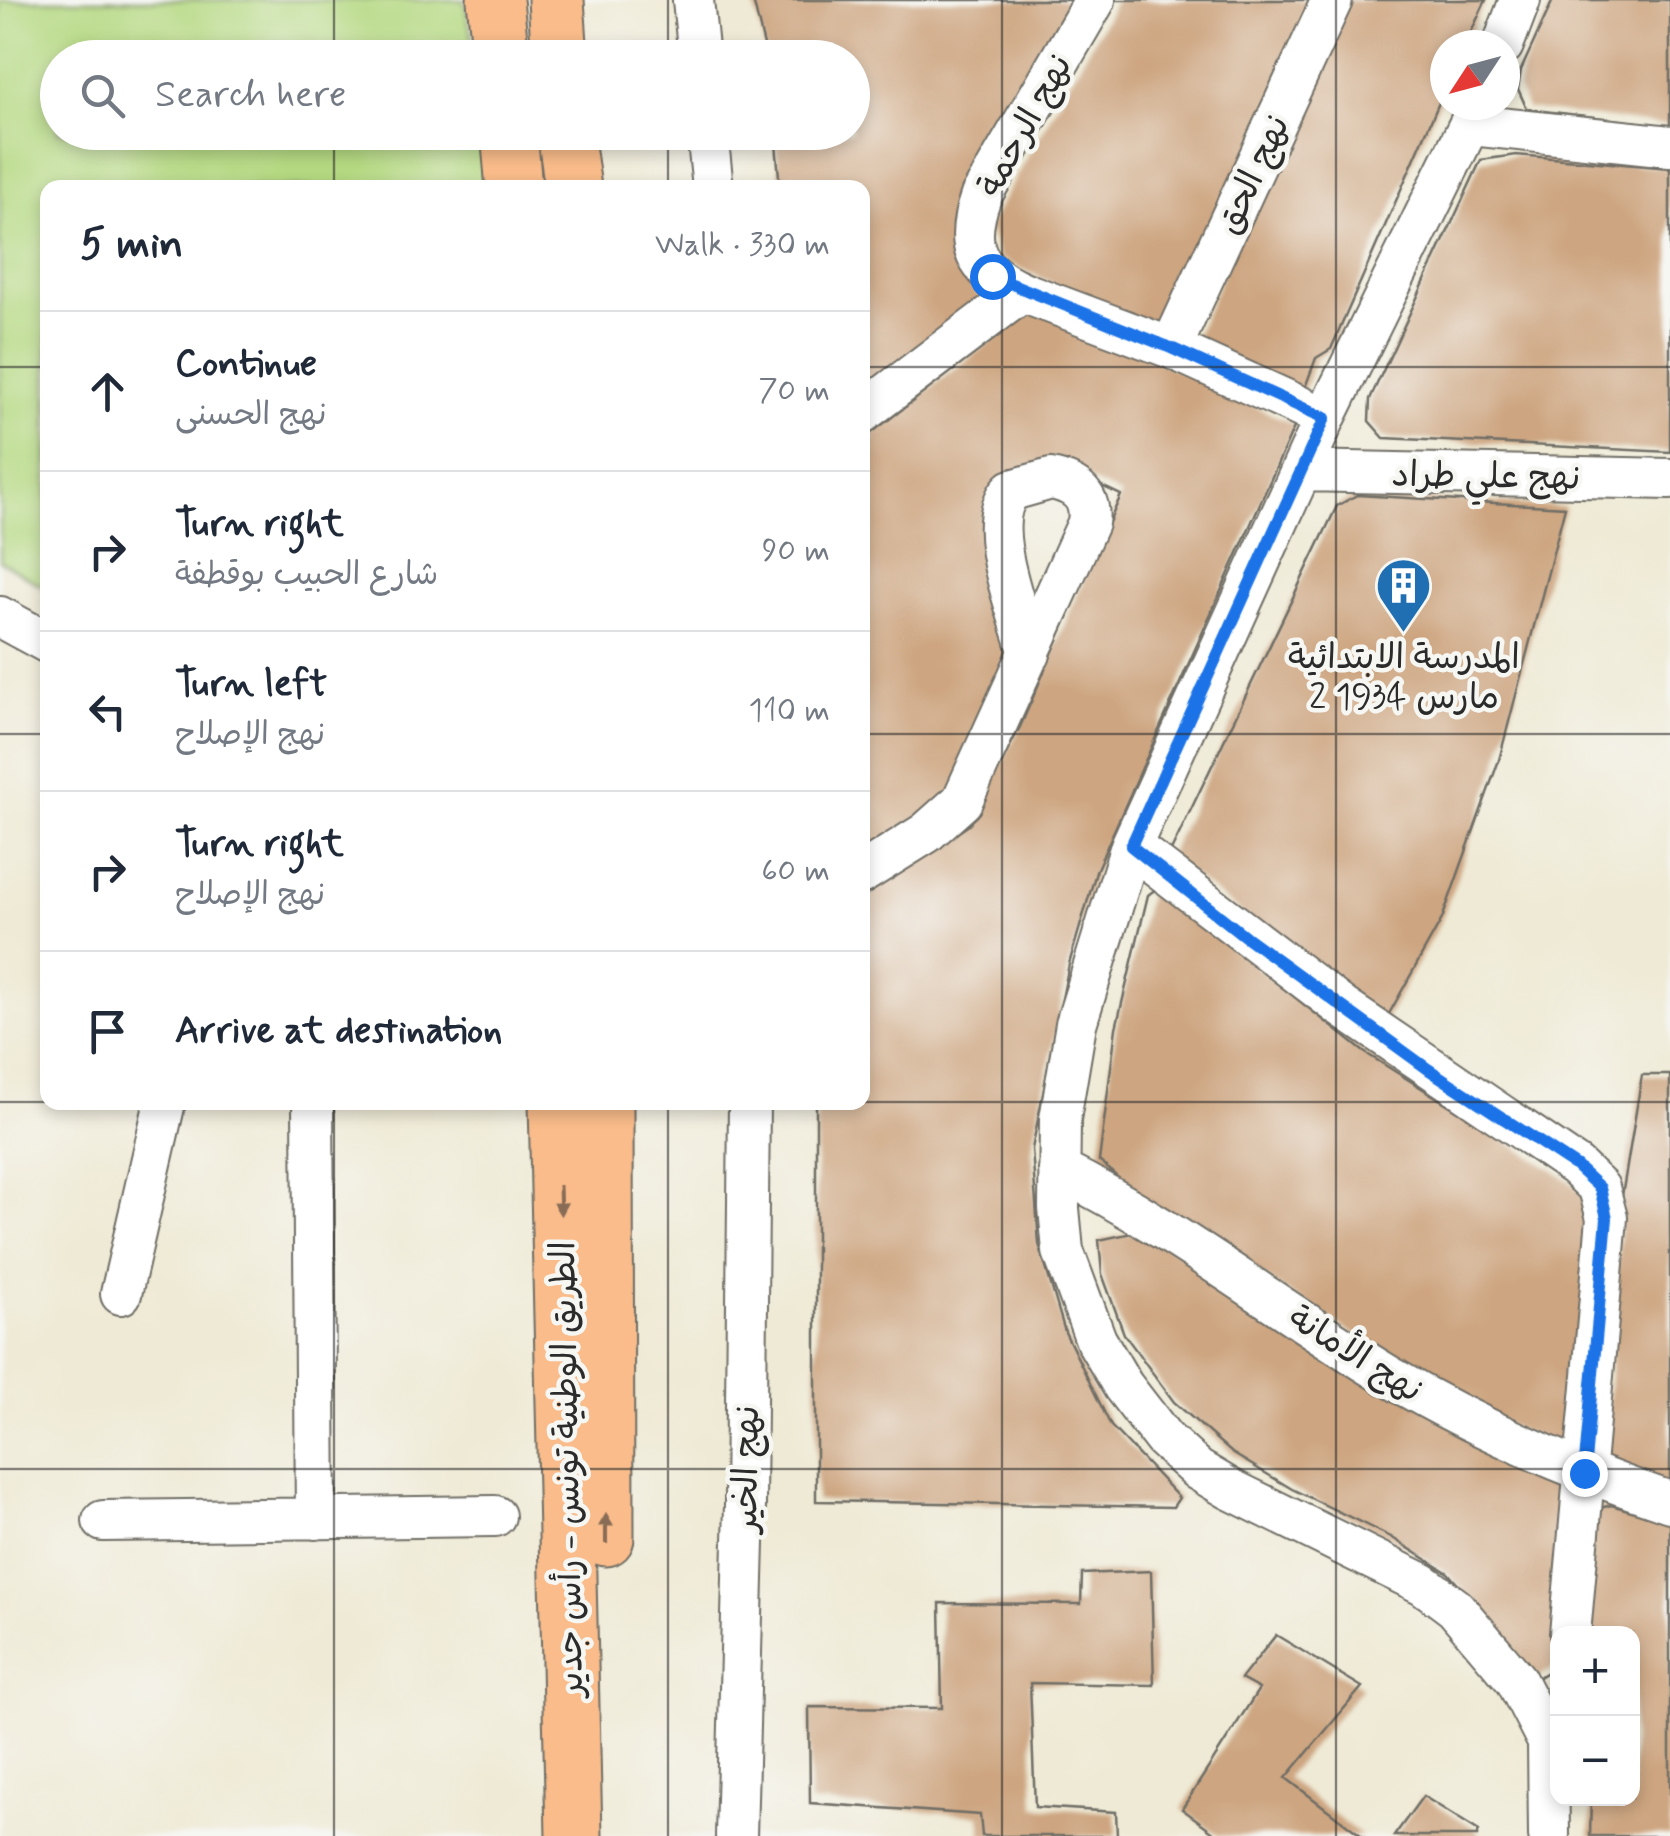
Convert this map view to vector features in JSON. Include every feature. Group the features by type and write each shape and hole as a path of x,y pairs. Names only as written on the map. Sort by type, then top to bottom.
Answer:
{"main road":[{"path":"496,0 499,40"},
{"path":"556,0 559,40"},
{"path":"511,150 513,180"},
{"path":"568,150 572,180"},
{"name":"الطريق الوطنية تونس - رأس جدير","path":"557,1110 574,1836"},
{"name":"الطريق الوطنية تونس - رأس جدير","path":"605,1110 605,1836"}],"street":[{"path":"692,0 697,40"},
{"name":"نهج الرحمة","path":"1095,0 982,196 972,222 976,252 983,267 999,281 1022,292 1171,348 1325,418"},
{"name":"نهج الحق","path":"1171,348 1332,0"},
{"path":"1509,30 1520,0"},
{"path":"1473,120 1325,418 1131,846 1076,1024 1060,1119 1059,1170 1063,1251 1074,1290 1123,1386 1164,1438 1198,1470 1230,1489 1423,1584 1455,1608 1550,1712"},
{"path":"1506,120 1670,146"},
{"path":"709,150 713,180"},
{"path":"870,407 1022,292"},
{"name":"نهج علي طراد","path":"1302,471 1670,480"},
{"path":"0,617 40,639"},
{"path":"870,868 926,833 962,801 1030,654"},
{"path":"1131,846 1294,972 1428,1069 1576,1166 1600,1188 1607,1218 1571,1626"},
{"path":"121,1294 162,1110"},
{"path":"313,1110 316,1518"},
{"name":"نهج الخير","path":"736,1836 745,1504 748,1110"},
{"name":"نهج الأمانة","path":"1059,1170 1145,1216 1416,1392 1584,1473 1670,1502"},
{"path":"104,1521 495,1516"},
{"path":"1549,1836 1550,1716"}],"green space":[{"path":"0,0 464,0 472,40 40,40 40,150 482,150 484,180 40,180 40,585 0,561"}],"building":[{"path":"753,0 1084,0 961,221 976,286 990,303 870,397 870,180 779,180 777,150 870,150 870,40 763,40"},
{"path":"1116,0 1318,0 1168,336 998,258 988,226"},
{"path":"1345,0 1486,0 1472,30 1430,30 1431,120 1331,349 1316,358 1303,393 1192,343"},
{"path":"1553,0 1670,0 1670,126 1527,109 1520,93 1521,70"},
{"path":"1516,155 1670,168 1670,452 1384,438 1369,421 1370,399 1481,160"},
{"path":"1052,312 1295,425 1097,869 1069,964 1032,1149 1039,1244 1065,1332 1111,1426 1179,1498 1173,1507 816,1501 816,1110 870,1110 870,893 969,825 1020,727 1121,495 1049,461 987,496 1020,641 952,801 870,856 870,434 1027,314"},
{"name":"المدرسة الابتدائية 2 مارس 1934","path":"1357,495 1565,507 1499,760 1442,919 1385,1021 1168,857 1337,506"},
{"path":"1157,888 1364,1052 1570,1181 1597,1211 1578,1427 1565,1448 1476,1413 1141,1198 1099,1161 1116,1028 1148,895"},
{"path":"1642,1075 1670,1075 1670,1495 1603,1474 1622,1196"},
{"path":"1141,1231 1571,1481 1561,1626 1550,1626 1550,1670 1537,1678 1448,1573 1391,1537 1292,1489 1232,1453 1174,1402 1124,1334 1102,1274 1099,1240"},
{"path":"1611,1505 1670,1522 1670,1836 1590,1836 1591,1806 1640,1806 1640,1626 1581,1626 1587,1512"},
{"path":"1151,1571 1154,1685 1030,1683 1035,1807 1116,1812 1117,1836 982,1836 980,1815 810,1803 809,1707 942,1708 940,1603 1081,1604 1082,1574"},
{"path":"1276,1635 1362,1687 1286,1778 1362,1836 1219,1836 1182,1809 1259,1689 1241,1679"},
{"path":"1423,1796 1479,1831 1477,1836 1394,1836"}],"place":[{"name":"المدرسة الابتدائية 2 مارس 1934","path":"1404,634"}],"route":[{"path":"992,276 1022,292 1171,348 1325,418 1131,846 1246,937 1428,1069 1576,1166 1600,1188 1607,1218 1584,1473"}]}
